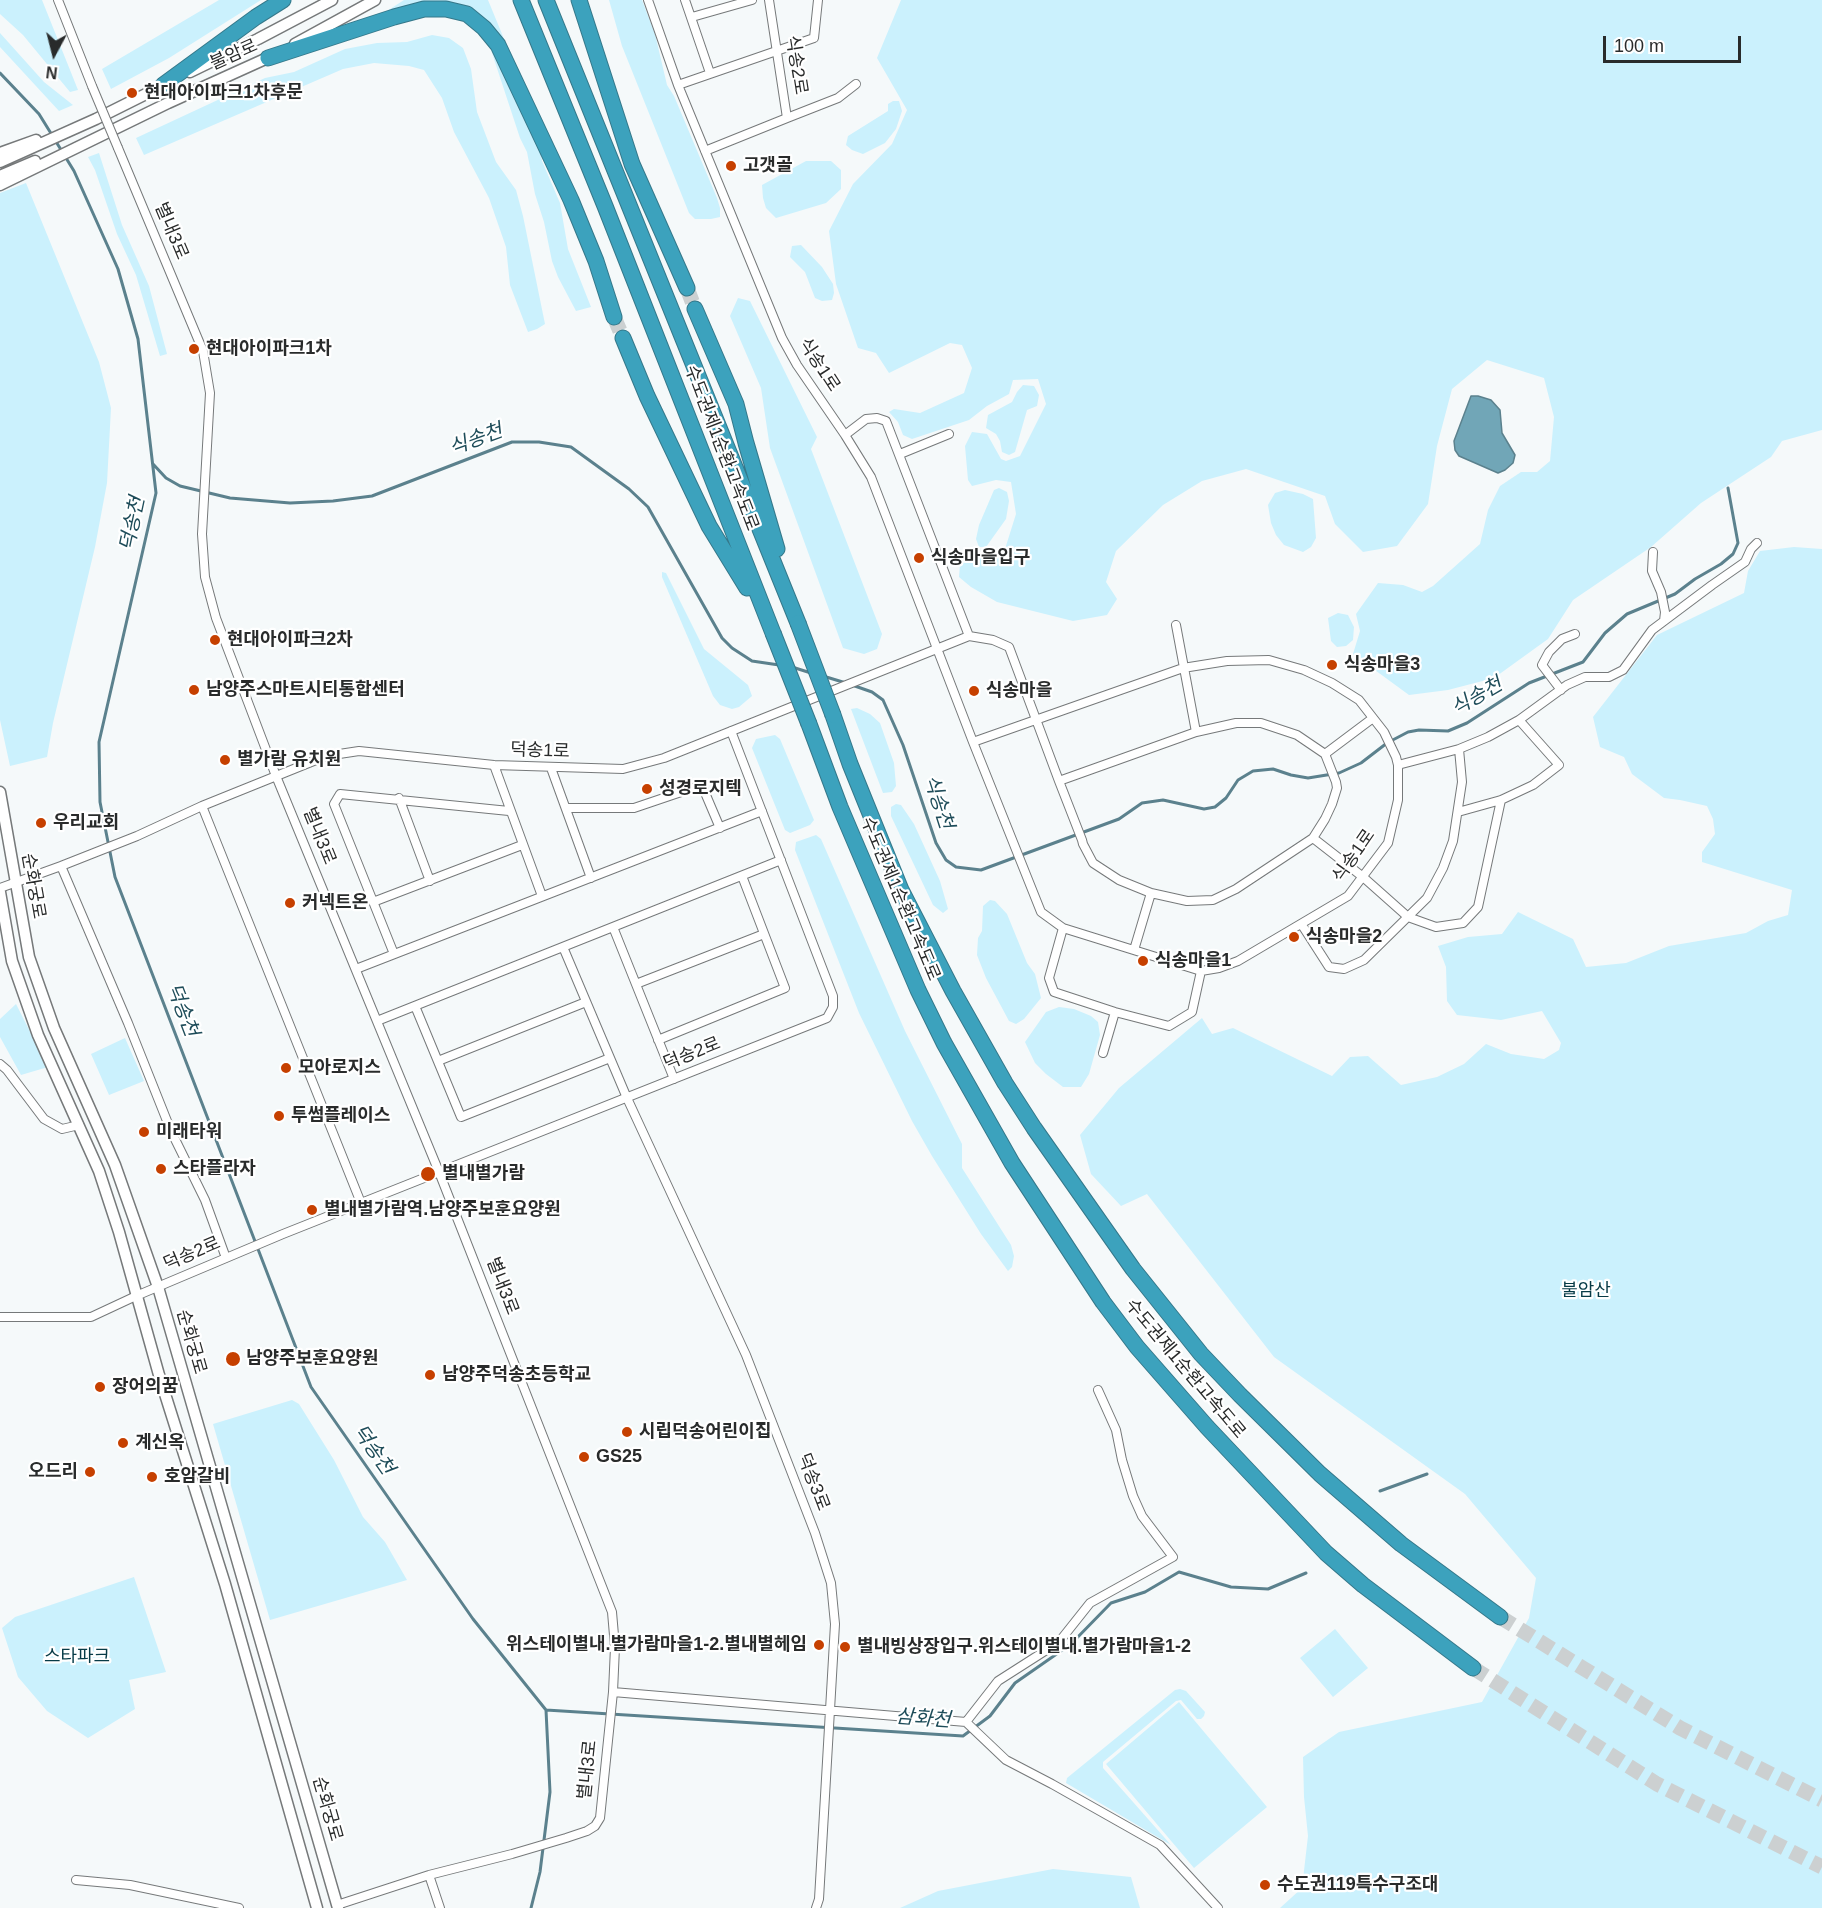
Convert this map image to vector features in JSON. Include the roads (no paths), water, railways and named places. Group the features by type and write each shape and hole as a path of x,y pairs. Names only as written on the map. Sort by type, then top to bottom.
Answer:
{"highway":[{"path":"163,85 256,16 283,0"},
{"name":"수도권제1순환고속도로","path":"520,0 605,206 844,818 918,990 994,1135 1103,1302 1137,1347 1207,1427 1326,1553 1363,1585 1473,1668"},
{"name":"수도권제1순환고속도로","path":"546,0 796,618 850,764 901,891 953,991 1005,1083 1133,1269 1201,1354 1320,1474 1401,1544 1500,1617"},
{"path":"579,0 632,164 687,288"},
{"path":"268,58 424,9 446,9 467,14 484,28 498,45 571,200 596,261 614,317"},
{"path":"695,309 736,405 796,618"},
{"path":"623,338 647,396 709,526 770,627"}],"street":[{"name":"별내3로","path":"58,0 203,351 210,393 202,534 205,577 216,618 276,776 439,1172 612,1612 615,1647 613,1692 600,1818 595,1826 566,1838 429,1875 335,1907"},
{"name":"불암로","path":"7,153 96,119 332,0"},
{"name":"불암로","path":"20,172 268,58 375,0"},
{"name":"식송1로","path":"648,0 678,85 782,338 797,365 871,477 973,742 1041,912 1063,928 1201,971 1219,968 1238,961 1348,896 1388,843 1398,800 1398,765 1394,752 1359,700 1332,683 1304,670 1269,660 1227,661 1183,668 973,742"},
{"path":"685,0 710,73"},
{"path":"692,17 752,0"},
{"name":"식송2로","path":"705,151 787,118 769,0"},
{"path":"678,85 814,38 818,0"},
{"path":"787,118 838,98 856,84"},
{"path":"0,162 7,153"},
{"path":"0,176 20,172"},
{"path":"0,185 20,172"},
{"path":"845,435 866,419 877,418 886,421 969,636 993,640 1009,647 1036,719 1059,781 1074,821 1093,863 1119,880 1151,893 1187,901 1213,900 1236,889 1313,838 1325,819 1337,788 1325,754 1297,735 1261,723 1236,723 1196,732 1059,781"},
{"path":"900,454 949,434"},
{"path":"1398,765 1459,749 1488,737 1519,720 1558,687 1585,677 1609,677 1623,670 1664,616 1745,562 1751,549 1757,543"},
{"path":"1653,552 1652,571 1661,592 1664,616"},
{"path":"1176,625 1196,732"},
{"path":"1558,687 1542,665 1549,652 1562,639 1575,634"},
{"name":"덕송1로","path":"61,866 326,756 359,751 494,765 623,769 664,758 969,636"},
{"path":"1325,754 1373,718"},
{"path":"1458,812 1501,800 1533,785 1559,765 1519,720"},
{"name":"덕송2로","path":"0,1317 90,1317 283,1234 827,1018 832,1007 833,996 731,731"},
{"path":"1302,925 1329,967 1344,969 1364,960 1427,898 1443,868 1453,841 1462,782 1459,749"},
{"path":"494,765 542,896"},
{"path":"551,768 591,878"},
{"path":"566,808 634,808 696,787 703,788 720,828"},
{"name":"순화궁로","path":"0,792 29,957 54,1028 115,1165 158,1287 335,1907"},
{"path":"394,954 334,804 340,794 399,798 509,811"},
{"path":"399,798 430,881"},
{"path":"1313,838 1363,877 1408,917 1436,927 1463,923 1478,907 1501,800"},
{"path":"202,806 361,1203"},
{"path":"356,969 762,812"},
{"path":"373,902 522,845"},
{"path":"377,1021 781,860"},
{"path":"0,890 15,882 61,866 171,1131 205,1200 226,1258"},
{"path":"658,1040 785,988 742,876"},
{"name":"순화궁로","path":"0,890 12,961 38,1035 99,1171 116,1222 136,1296 225,1584 316,1908"},
{"path":"1134,950 1151,893"},
{"path":"613,927 674,1079"},
{"path":"1063,928 1049,978 1054,992 1115,1012 1169,1026 1192,1012 1201,971"},
{"path":"636,984 764,934"},
{"name":"덕송3로","path":"563,947 609,1058 746,1355 815,1533 831,1583 835,1624 819,1899 816,1908"},
{"path":"438,1061 586,1002"},
{"path":"415,1006 461,1117 609,1058"},
{"path":"1103,1053 1115,1012"},
{"path":"0,1064 8,1070 44,1119 62,1129 78,1125"},
{"path":"968,1724 998,1681 1059,1642 1090,1603 1173,1557 1142,1516 1133,1496 1116,1430 1098,1390"},
{"path":"613,1692 968,1724 1006,1760 1160,1845 1218,1908"},
{"path":"429,1875 440,1908"},
{"path":"76,1880 130,1885 239,1908"}],"waterway":[{"name":"덕송천","path":"0,73 39,114 52,135"},
{"name":"덕송천","path":"55,140 74,171 118,269 138,339 156,493 99,742 100,802 115,877 311,1387 473,1619 546,1710 550,1792 540,1872 531,1908"},
{"name":"식송천","path":"153,464 166,478 180,486 230,498 290,503 372,496 512,442 539,442 571,447 629,489 648,507 722,638 732,648 752,661 779,665"},
{"name":"식송천","path":"852,685 872,692 883,700 903,745 936,843 946,860 956,867 981,870 1119,819 1142,803 1163,800 1204,809 1215,807 1226,798 1238,780 1253,771 1273,769 1308,778 1339,773 1361,763 1387,743 1408,732 1448,731 1467,723 1529,683 1583,662 1605,633 1627,614 1675,594 1733,554 1738,543 1728,488"},
{"name":"식송천","path":"792,667 811,673"},
{"name":"식송천","path":"823,676 846,683"},
{"name":"삼화천","path":"1380,1491 1427,1474"},
{"name":"삼화천","path":"546,1710 963,1736 990,1716 1015,1683 1071,1644 1111,1603 1145,1592 1179,1572 1231,1587 1268,1589 1306,1573"}],"tunnel":[{"path":"687,288 695,309"},
{"path":"614,317 623,338"},
{"path":"1500,1617 1680,1728 1822,1800"},
{"path":"1473,1668 1657,1784 1822,1867"}],"place":[{"name":"현대아이파크1차후문","path":"132,93"},
{"name":"고갯골","path":"731,166"},
{"name":"현대아이파크1차","path":"194,349"},
{"name":"식송마을입구","path":"919,558"},
{"name":"현대아이파크2차","path":"215,640"},
{"name":"식송마을3","path":"1332,665"},
{"name":"남양주스마트시티통합센터","path":"194,690"},
{"name":"식송마을","path":"974,691"},
{"name":"별가람 유치원","path":"225,760"},
{"name":"성경로지텍","path":"647,789"},
{"name":"우리교회","path":"41,823"},
{"name":"커넥트온","path":"290,903"},
{"name":"식송마을2","path":"1294,937"},
{"name":"식송마을1","path":"1143,961"},
{"name":"모아로지스","path":"286,1068"},
{"name":"투썸플레이스","path":"279,1116"},
{"name":"미래타워","path":"144,1132"},
{"name":"스타플라자","path":"161,1169"},
{"name":"별내별가람","path":"428,1174"},
{"name":"별내별가람역.남양주보훈요양원","path":"312,1210"},
{"name":"남양주보훈요양원","path":"233,1359"},
{"name":"남양주덕송초등학교","path":"430,1375"},
{"name":"장어의꿈","path":"100,1387"},
{"name":"시립덕송어린이집","path":"627,1432"},
{"name":"계신옥","path":"123,1443"},
{"name":"GS25","path":"584,1457"},
{"name":"오드리","path":"90,1472"},
{"name":"호암갈비","path":"152,1477"},
{"name":"위스테이별내.별가람마을1-2.별내별헤임","path":"819,1645"},
{"name":"별내빙상장입구.위스테이별내.별가람마을1-2","path":"845,1647"},
{"name":"수도권119특수구조대","path":"1265,1885"}],"park label":[{"name":"불암산","path":"1586,1291"},
{"name":"스타파크","path":"77,1657"}]}
